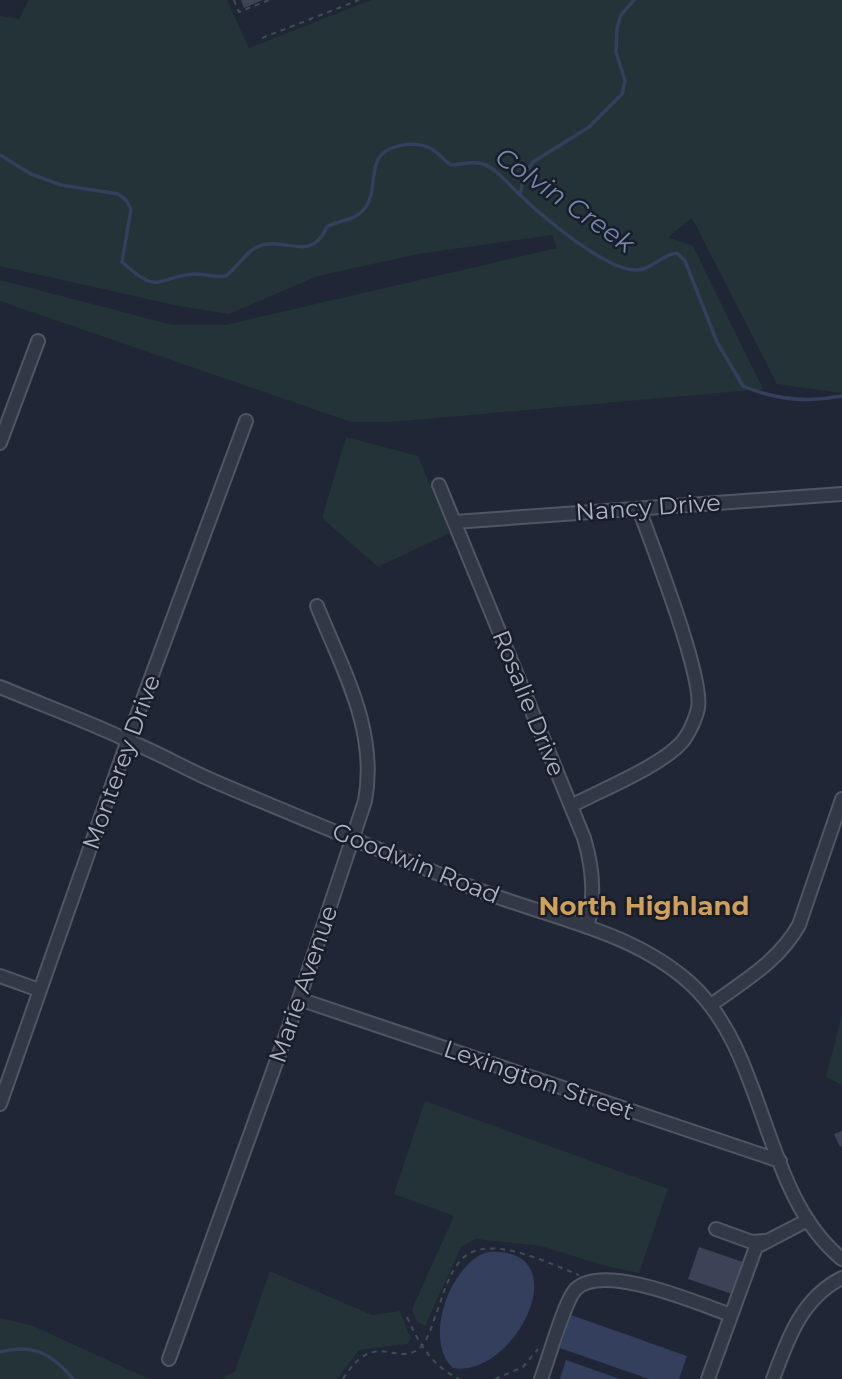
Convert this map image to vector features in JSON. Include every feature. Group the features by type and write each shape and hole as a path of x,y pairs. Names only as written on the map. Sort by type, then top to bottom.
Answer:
{"street":[{"path":"0,443 38,341"},
{"name":"Monterey Drive","path":"0,1104 128,740 246,421"},
{"name":"Rosalie Drive","path":"439,485 591,861 592,911 587,927"},
{"name":"Nancy Drive","path":"454,522 842,494"},
{"path":"571,806 629,776 673,748 682,741 698,708 698,694 685,646 639,509"},
{"name":"Marie Avenue","path":"169,1359 299,999 354,838 370,772 369,745 317,606"},
{"name":"Goodwin Road","path":"0,687 128,740 207,778 495,896 587,927 639,948 668,964 711,1005 734,1044 780,1161 808,1220 823,1241 842,1259"},
{"path":"711,1005 773,960 791,940 799,925 842,799"},
{"path":"0,976 39,990"},
{"name":"Lexington Street","path":"299,999 780,1161"},
{"path":"708,1379 753,1252 764,1241 808,1220"},
{"path":"716,1229 752,1242 764,1241"},
{"path":"773,1379 787,1340 809,1301 842,1278"},
{"path":"541,1379 572,1294 583,1284 595,1281 631,1283 731,1315"}],"path":[{"path":"234,0 239,12 269,0"},
{"path":"262,38 359,0"},
{"path":"343,1379 357,1360 366,1354 387,1351 410,1353 422,1346 455,1268 462,1259 475,1251 491,1247 512,1251 595,1281"},
{"path":"407,1317 422,1346 437,1366 459,1379"},
{"path":"495,1379 523,1367 539,1348"}],"shaded area":[{"path":"29,0 227,0 249,48 371,0 842,0 842,393 777,384 692,218 668,237 693,246 763,389 392,422 351,422 0,301 0,280 173,325 225,325 557,248 552,235 418,254 318,276 229,314 179,306 0,266 0,16 19,19"},
{"path":"346,437 418,456 450,533 378,567 322,518"},
{"path":"842,1014 842,1085 826,1077"},
{"path":"425,1101 668,1189 639,1273 602,1265 541,1246 476,1239 461,1247 425,1326 417,1322 412,1309 454,1216 394,1194"},
{"path":"270,1271 372,1315 400,1311 411,1339 407,1344 359,1350 337,1379 221,1379 235,1371"},
{"path":"0,1318 31,1325 149,1379 0,1379"}],"water":[{"path":"488,1252 516,1256 530,1269 534,1289 529,1312 516,1335 498,1354 476,1366 453,1368 444,1355 440,1339 445,1303 463,1270"},
{"path":"571,1315 687,1356 679,1379 649,1379 560,1348"},
{"path":"566,1360 620,1379 560,1379"}],"building":[{"path":"241,0 263,0 244,8"},
{"path":"842,1131 842,1146 840,1147 834,1134"},
{"path":"699,1247 743,1262 732,1294 688,1279"}],"waterway":[{"path":"520,195 524,176 533,162 589,127 622,94 625,81 616,52 617,28 621,15 634,0"},
{"name":"Colvin Creek","path":"0,155 31,174 61,185 118,194 126,200 131,209 122,262 144,279 157,282 193,274 226,276 259,246 279,244 305,247 313,244 327,227 352,218 365,208 377,162 386,151 400,146 423,146 433,150 451,165 475,162 488,166 559,228 610,262 638,270 677,253 685,261 717,342 743,386 792,399 842,396"},
{"path":"0,1352 22,1349 41,1353 58,1363 73,1379"}],"district":[{"name":"North Highland","path":"644,906"}]}
